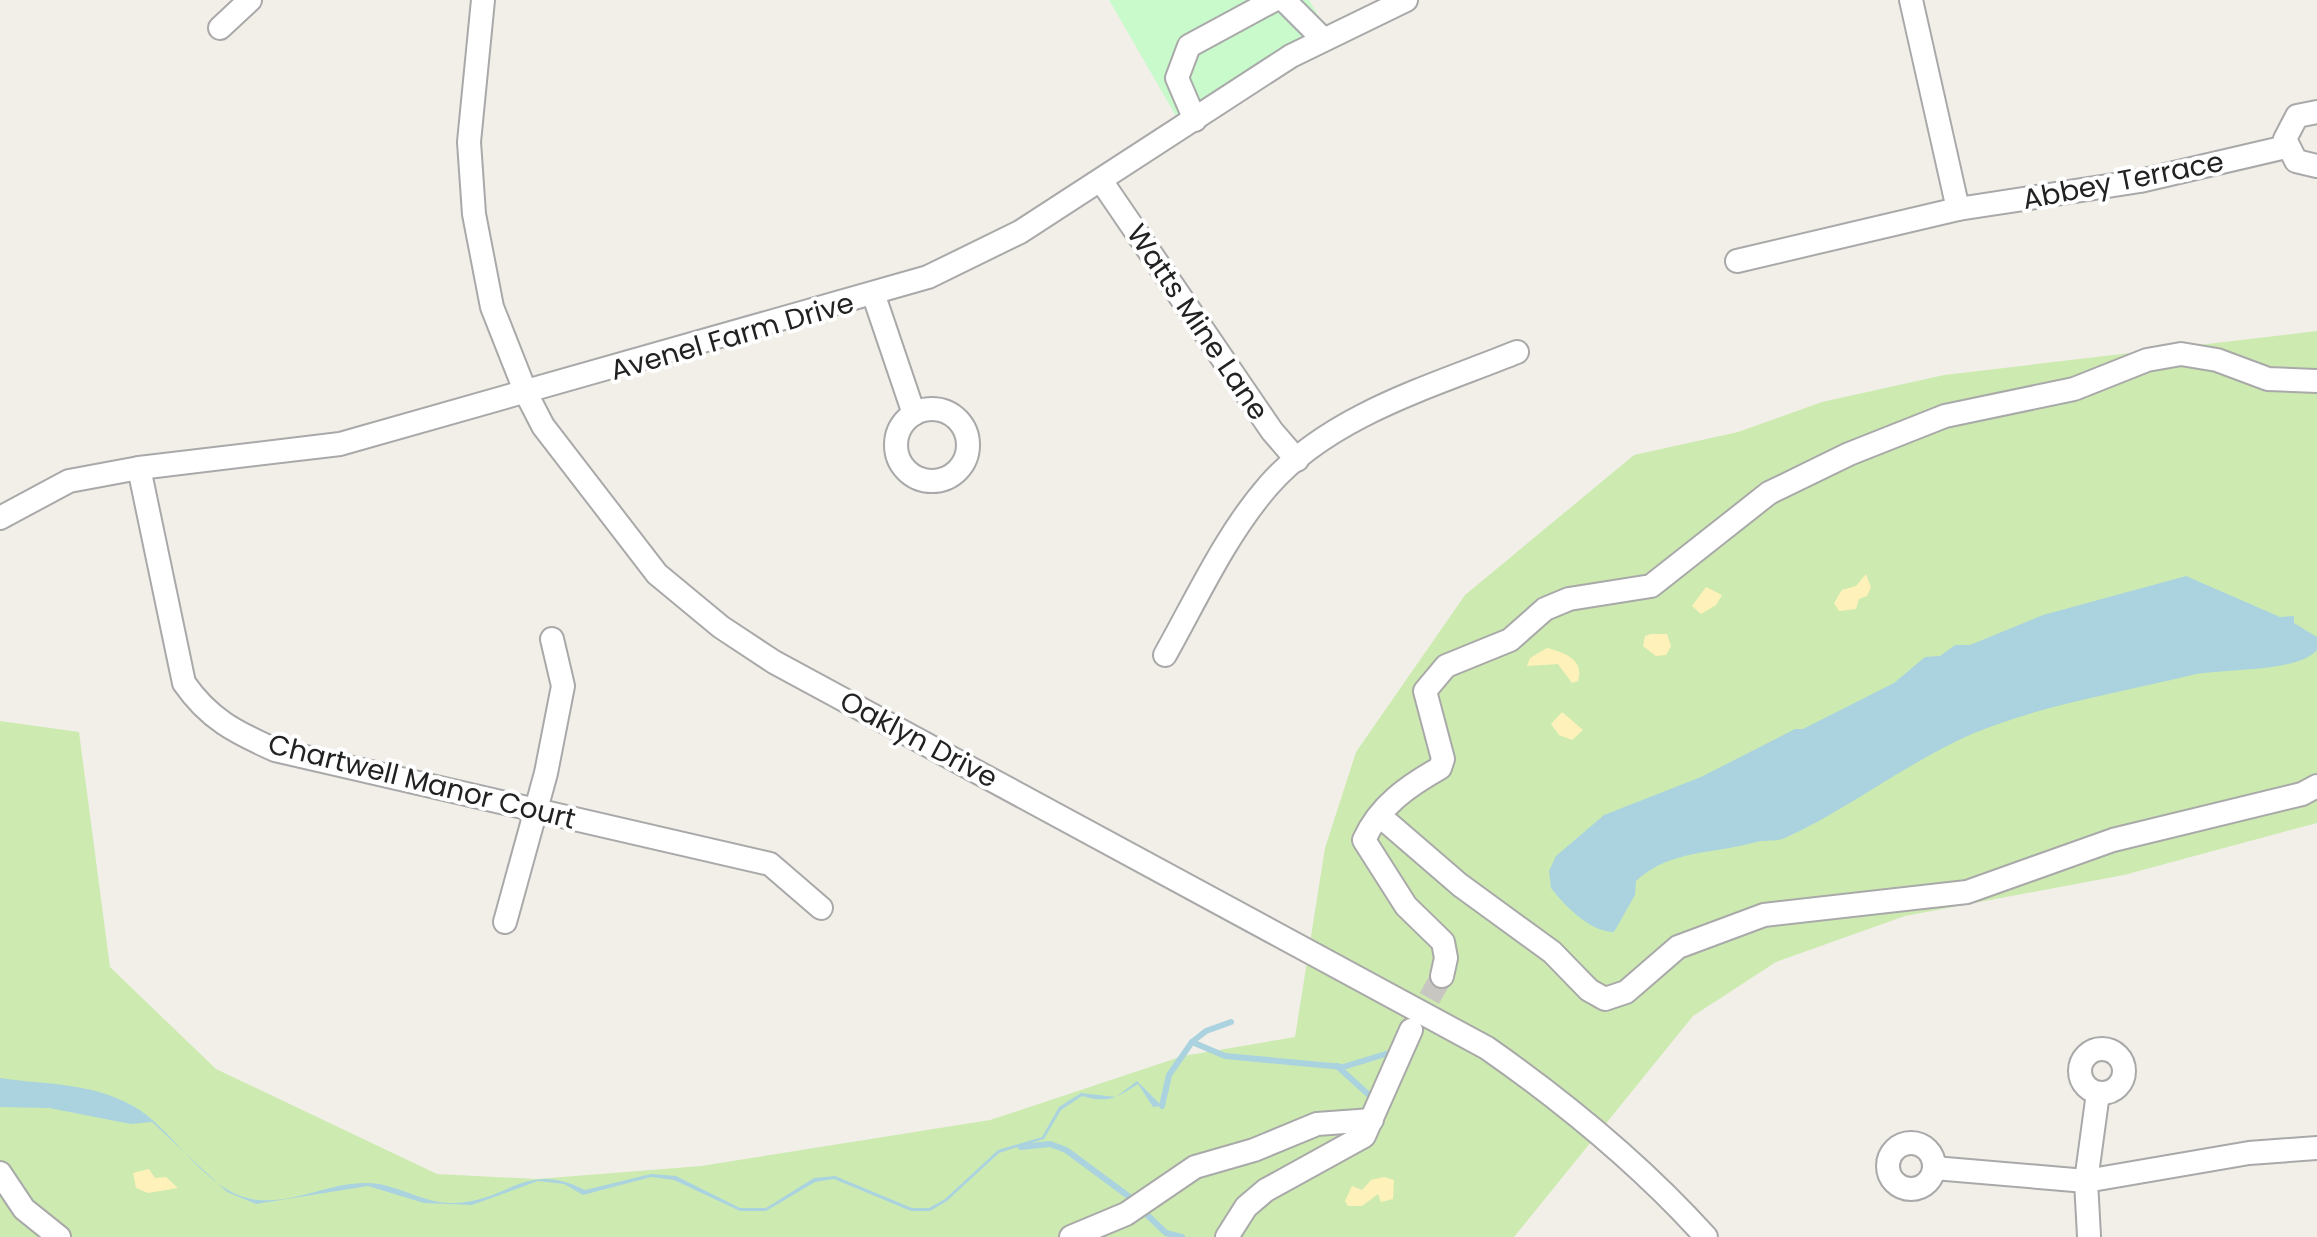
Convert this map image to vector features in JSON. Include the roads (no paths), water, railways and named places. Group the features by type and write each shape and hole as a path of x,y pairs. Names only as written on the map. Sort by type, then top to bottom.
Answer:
{"street":[{"path":"220,28 250,0"},
{"name":"Oaklyn Drive","path":"483,0 469,142 474,214 492,306 543,426 620,531 657,574 721,627 774,662 1486,1048 1561,1100 1668,1195 1706,1237"},
{"path":"1195,120 1178,78 1189,46 1274,0"},
{"path":"1284,0 1323,40"},
{"name":"Avenel Farm Drive","path":"0,518 69,481 139,468 340,444 874,296 990,251 1323,40 1406,0"},
{"path":"1910,0 1958,209"},
{"path":"2317,112 2305,112 2291,122 2286,147 2296,162 2317,166"},
{"name":"Abbey Terrace","path":"1737,261 1958,209 2140,181 2286,147"},
{"name":"Watts Mine Lane","path":"1102,182 1272,431 1297,460"},
{"path":"874,296 914,414"},
{"path":"1165,654 1235,532 1270,484 1320,440 1399,400 1516,352"},
{"path":"1442,976 1446,958 1442,942 1406,906 1364,840 1408,786 1440,768 1443,759 1425,691 1446,666 1510,640 1545,609 1569,599 1650,586 1737,514 1848,454 1965,410 2074,389 2163,356 2218,360 2268,379 2317,381"},
{"name":"Chartwell Manor Court","path":"139,468 174,652 184,682 204,712 228,730 275,750 770,864 822,908"},
{"path":"506,922 546,773 564,686 552,639"},
{"path":"1380,816 1460,885 1552,952 1589,990 1605,1000 1626,992 1678,947 1764,914 1968,892 2113,840 2286,798 2317,786"},
{"path":"1227,1237 1256,1198 1364,1136 1411,1030"},
{"path":"2090,1237 2086,1180 2098,1093"},
{"path":"1071,1237 1126,1214 1196,1166 1254,1150 1317,1124 1372,1120"},
{"path":"1934,1168 2086,1180 2250,1153 2317,1148"},
{"path":"0,1174 24,1208 60,1237"}],"water":[{"path":"2186,576 2280,617 2294,616 2294,623 2317,637 2317,650 2294,663 2192,675 2080,700 1972,734 1785,838 1663,863 1636,881 1635,895 1614,932 1587,923 1551,888 1549,871 1556,856 1604,815 1701,777 1795,729 1803,729 1894,683 1925,657 1940,656 1955,645 1970,645 2043,615"},
{"path":"0,1078 84,1088 117,1098 149,1117 186,1153 152,1122 131,1124 49,1108 0,1107"},
{"path":"1137,1081 1162,1106 1153,1107 1138,1084 1117,1096"},
{"path":"1081,1093 1115,1097 1082,1096 1061,1110 1044,1139 999,1153 947,1201 930,1211 911,1211 834,1179 815,1182 766,1211 740,1211 674,1180 651,1177 583,1195 564,1184 538,1181 472,1205 424,1203 368,1186 256,1204 227,1192 214,1180 241,1196 260,1200 287,1199 365,1183 454,1203 490,1196 532,1180 564,1182 585,1190 651,1174 676,1176 740,1208 766,1208 814,1178 835,1176 912,1208 929,1208 945,1199 998,1150 1042,1137 1059,1107"}],"waterway":[{"path":"1192,1042 1206,1031 1231,1022"},
{"path":"1162,1106 1169,1075 1192,1042 1225,1056 1343,1067 1389,1053"},
{"path":"1337,1066 1369,1095"},
{"path":"1021,1147 1050,1144 1066,1150 1135,1201"},
{"path":"1143,1211 1166,1233 1182,1237"}],"tunnel":[{"path":"1413,1027 1442,976"}]}
